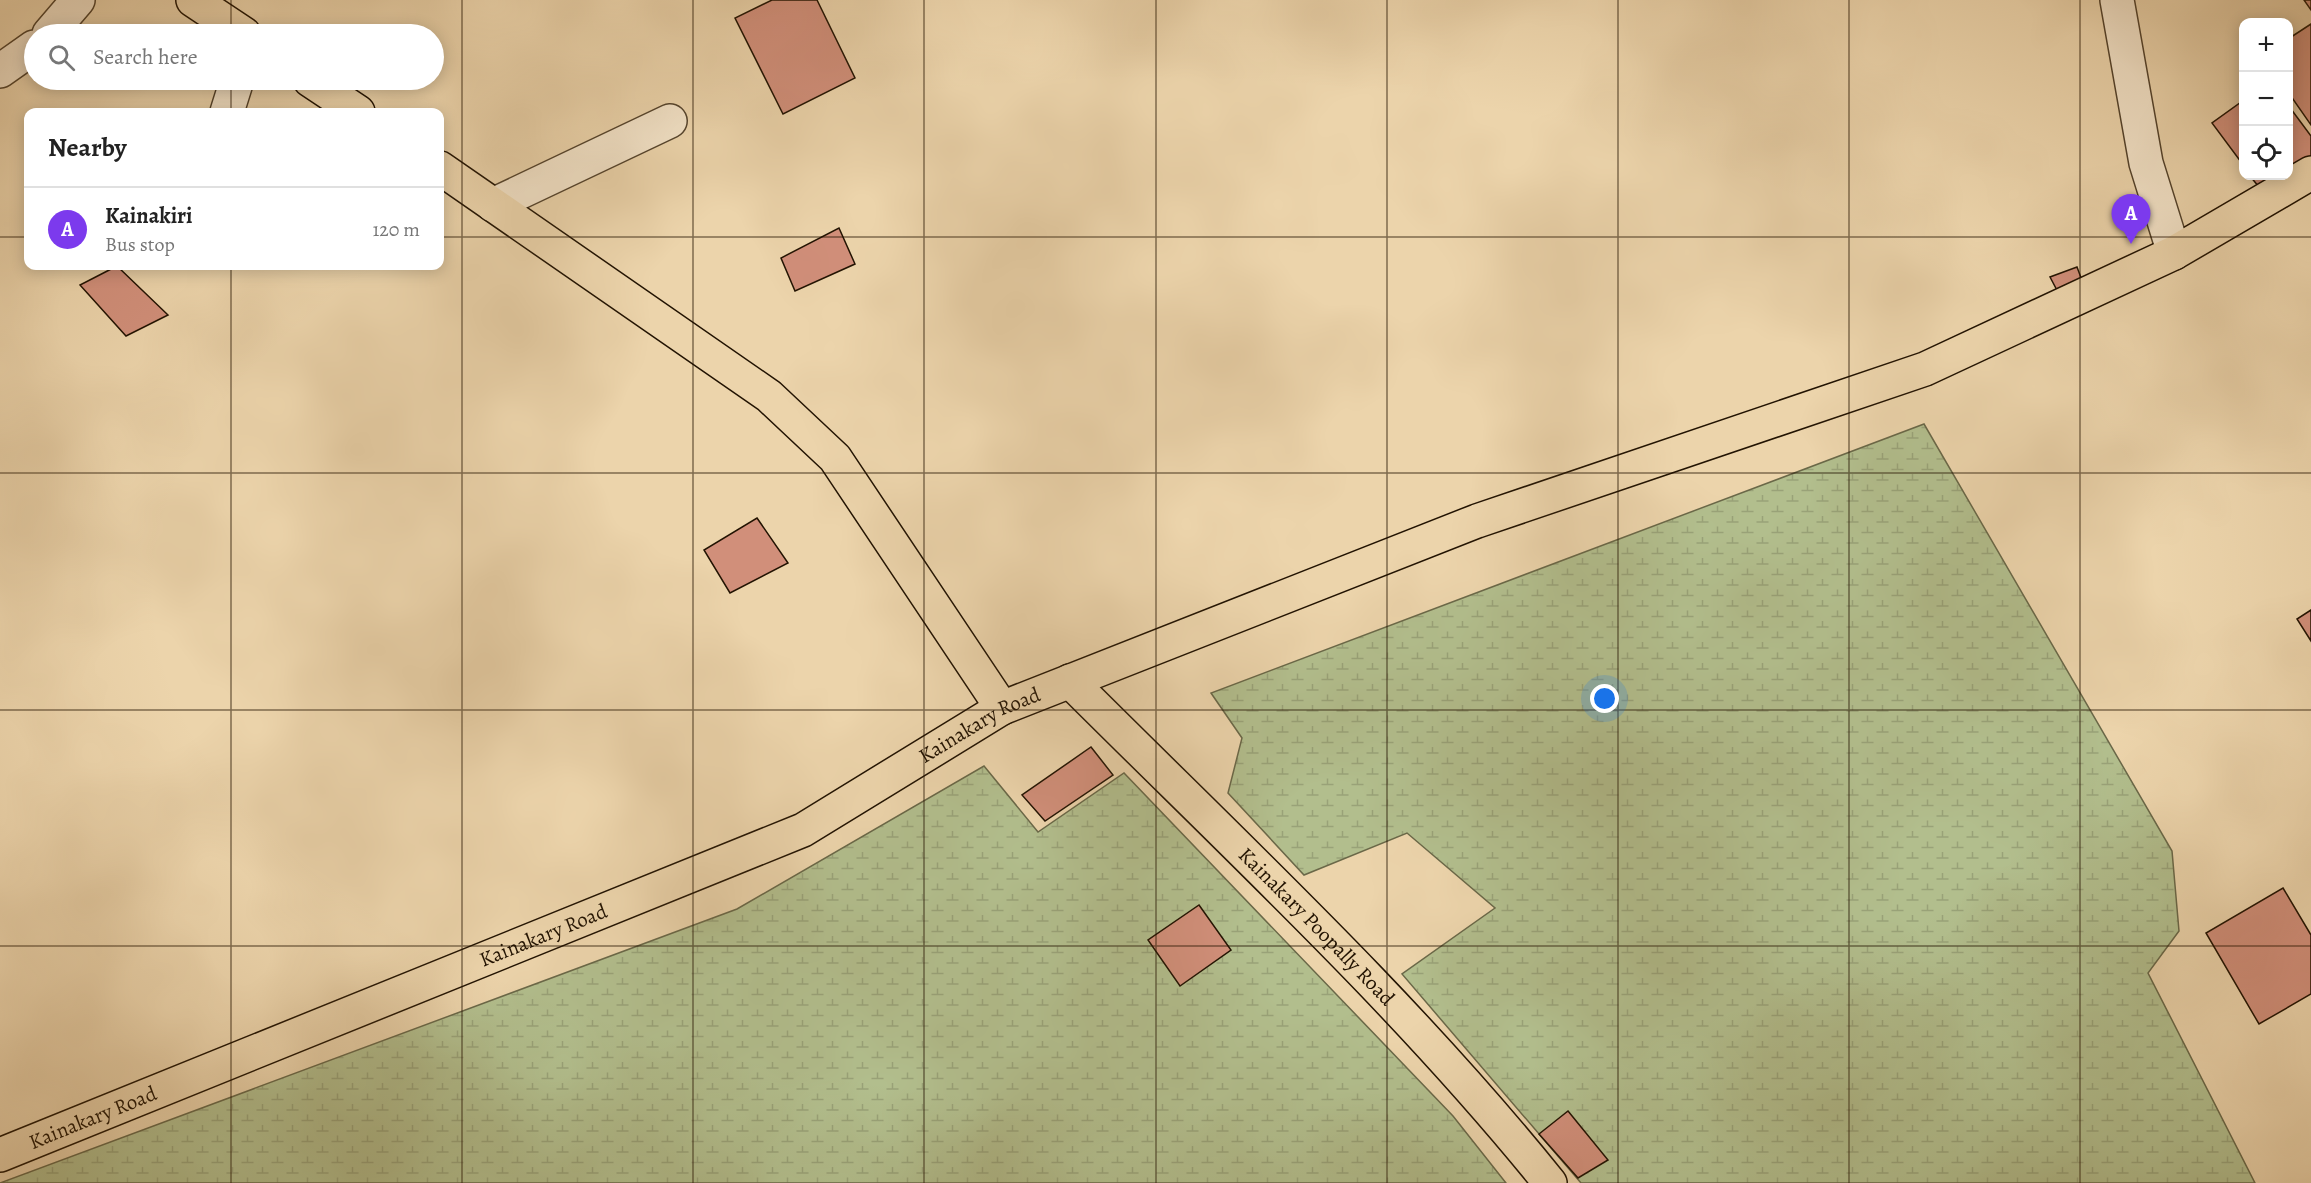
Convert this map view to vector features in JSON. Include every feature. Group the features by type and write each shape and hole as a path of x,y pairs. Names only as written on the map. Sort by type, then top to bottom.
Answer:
{"main road":[{"path":"193,0 229,24"},
{"path":"325,90 352,108"},
{"path":"444,171 769,396 835,458 1002,708"},
{"name":"Kainakary Road","path":"0,1155 803,830 1002,708 1477,521 1924,369 2174,253 2311,173"},
{"name":"Kainakary Poopally Road","path":"1070,681 1378,989 1495,1114 1550,1183"}],"street":[{"path":"58,24 78,0"},
{"path":"2116,0 2146,163 2174,253"},
{"path":"0,71 24,54"},
{"path":"228,108 234,90"},
{"path":"493,205 670,121"}],"green space":[{"path":"1924,424 2172,851 2179,931 2148,973 2255,1183 1581,1183 1402,974 1495,908 1407,833 1304,875 1228,793 1242,738 1211,693"},
{"path":"984,766 1038,832 1124,773 1453,1116 1506,1183 0,1183 737,909"}],"building":[{"path":"772,0 817,0 855,78 783,114 735,18"},
{"path":"2304,0 2311,0 2311,10"},
{"path":"2311,24 2311,125 2293,99 2293,36"},
{"path":"2239,104 2239,159 2212,123"},
{"path":"2293,112 2311,136 2311,157 2293,170"},
{"path":"2253,180 2280,180 2263,192"},
{"path":"839,228 855,264 795,291 781,258"},
{"path":"2077,267 2083,283 2059,294 2050,277"},
{"path":"109,270 121,270 168,315 126,336 80,285"},
{"path":"757,518 788,563 730,593 704,550"},
{"path":"2311,610 2311,641 2297,619"},
{"path":"1091,747 1113,775 1045,821 1022,795"},
{"path":"2283,888 2311,935 2311,994 2259,1024 2206,933"},
{"path":"1199,905 1231,950 1180,986 1148,940"},
{"path":"1568,1111 1608,1160 1578,1178 1539,1134"}],"place":[{"name":"Kainakiri","path":"2131,244"}]}
